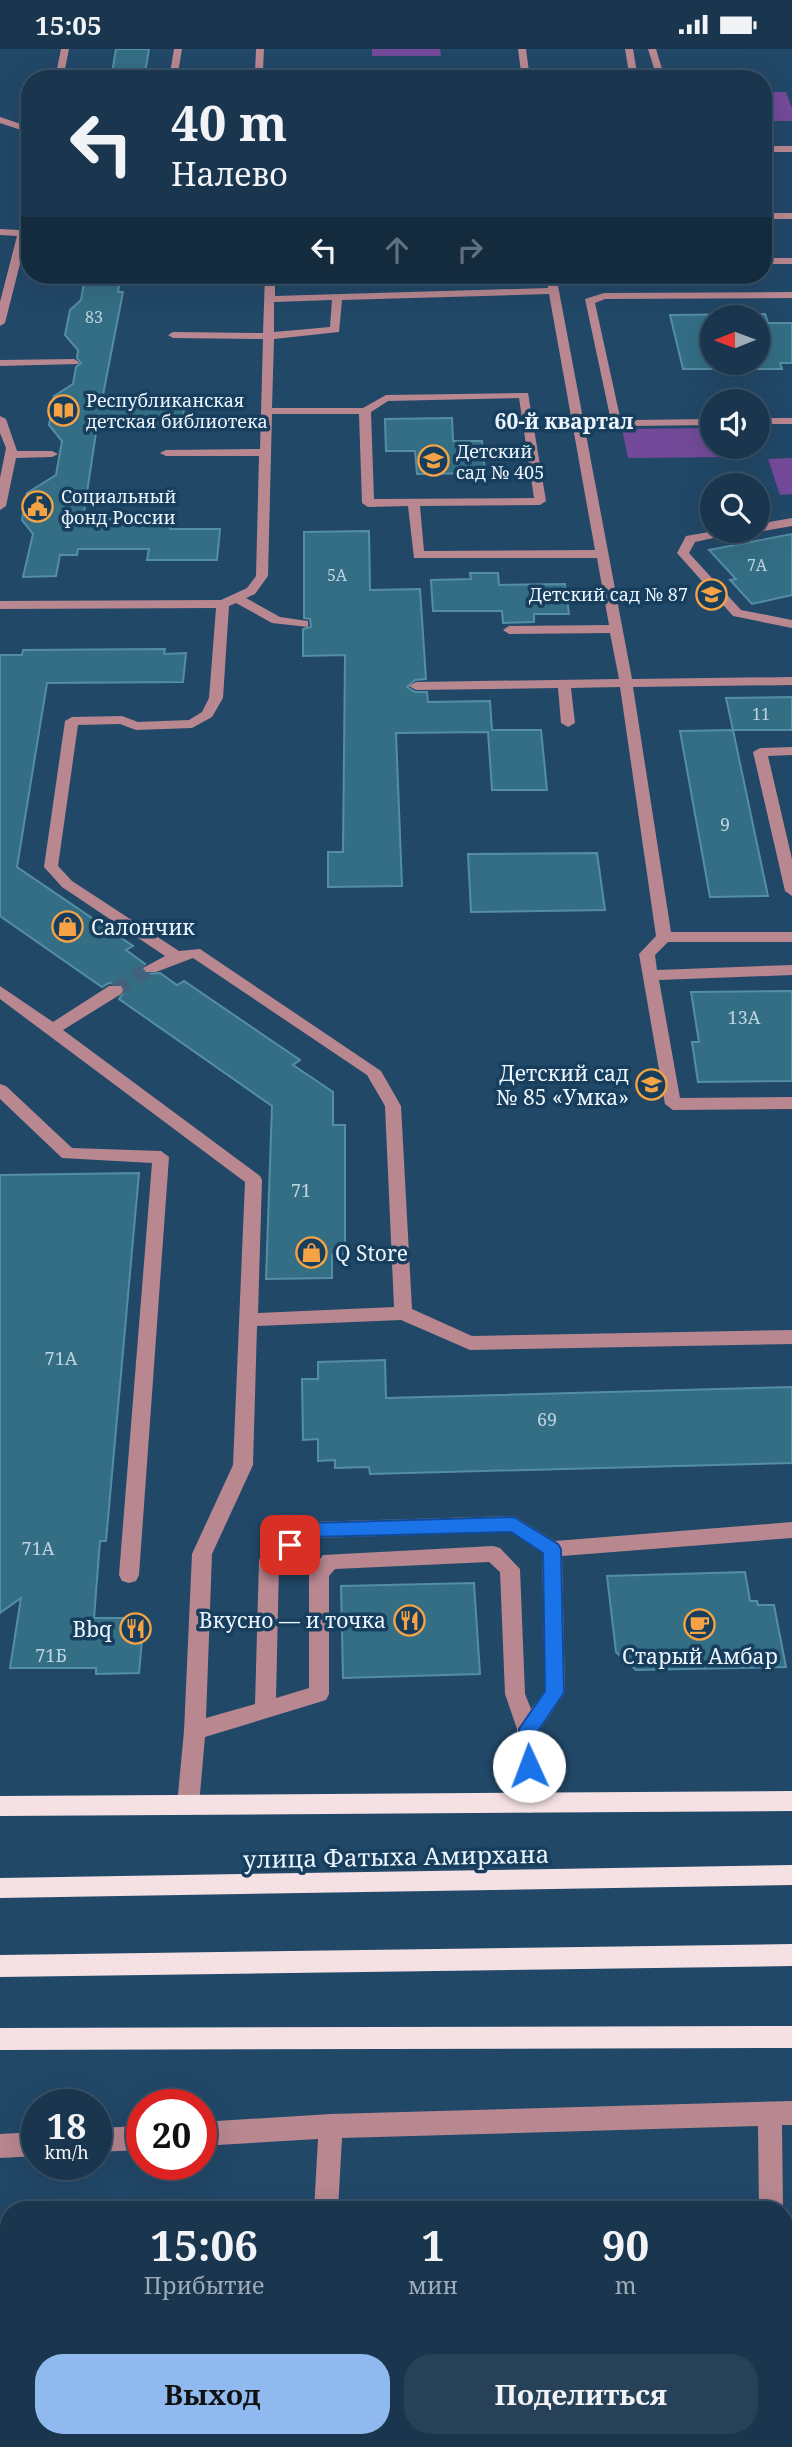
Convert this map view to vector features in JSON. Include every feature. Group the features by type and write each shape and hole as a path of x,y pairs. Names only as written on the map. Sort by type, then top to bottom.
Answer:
{"main road":[{"path":"0,1806 792,1801"},
{"name":"улица Фатыха Амирхана","path":"0,1888 792,1875"},
{"path":"0,1966 792,1955"},
{"path":"0,2039 792,2037"}],"lane":[{"path":"61,70 65,49"},
{"path":"174,70 178,49"},
{"path":"259,70 260,49"},
{"path":"522,49 525,70"},
{"path":"629,49 632,70"},
{"path":"652,49 659,70"},
{"path":"0,120 21,127"},
{"path":"772,149 792,149"},
{"path":"772,216 792,216"},
{"path":"0,232 21,232"},
{"path":"0,323 21,250"},
{"path":"772,261 792,261"},
{"path":"0,605 230,601 251,591 262,576 270,284"},
{"path":"552,284 625,684 664,937"},
{"path":"270,299 422,297 454,292 553,291"},
{"path":"700,422 631,423 615,419 589,301 604,296 792,295"},
{"path":"173,335 267,336 335,330 337,298"},
{"path":"0,363 74,362"},
{"path":"265,411 365,411 386,398 524,395 540,501 368,503 365,411"},
{"path":"0,419 12,448 0,506"},
{"path":"770,421 792,421"},
{"path":"166,453 264,452"},
{"path":"11,455 52,454"},
{"path":"414,503 418,555 601,554"},
{"path":"770,526 792,522"},
{"path":"700,538 690,540 683,554 737,613 792,624"},
{"path":"135,604 138,587"},
{"path":"230,601 277,620 303,625"},
{"path":"177,957 67,884 51,867 72,721 122,720 136,726 192,724 207,714 216,698 230,601"},
{"path":"509,630 615,629"},
{"path":"416,686 792,681"},
{"path":"564,685 568,723"},
{"path":"792,751 760,752 792,891"},
{"path":"792,937 664,937 647,954 673,1104 792,1103"},
{"path":"151,968 195,952 373,1071 393,1106 403,1313"},
{"path":"650,975 792,970"},
{"path":"52,1030 115,990"},
{"path":"0,991 254,1180 243,1465 202,1554 195,1731 188,1805"},
{"path":"0,1090 68,1154 161,1157 129,1575"},
{"path":"248,1320 403,1313 470,1343 792,1337"},
{"path":"265,1710 269,1560 310,1530 514,1524 552,1549 792,1530"},
{"path":"528,1729 555,1693 552,1549"},
{"path":"195,1731 320,1694 319,1574 330,1561 493,1554 510,1569 515,1694 528,1729 530,1803"},
{"path":"217,2133 331,2126 781,2113 772,2201"},
{"path":"327,2201 331,2126"},
{"path":"0,2146 21,2145"}],"shaded area":[{"path":"372,49 440,49 441,56 372,56"},
{"path":"772,92 786,92 792,108 792,121 772,121"},
{"path":"700,428 700,457 628,458 622,429"},
{"path":"792,458 792,494 780,495 770,459"}],"building":[{"path":"116,49 149,49 146,70 112,70"},
{"path":"84,284 119,284 118,292 123,292 102,400 185,400 182,426 97,426 83,519 171,519 170,529 220,529 217,560 147,560 149,549 78,549 77,555 60,555 56,576 23,577 33,534 22,520 27,493 56,475 62,441 49,425 54,396 73,384 76,367 81,363 77,358 78,350 65,335 70,310 81,300"},
{"path":"670,315 700,315 700,369 683,369"},
{"path":"770,323 792,323 792,363 780,363 782,369 770,369"},
{"path":"452,418 453,441 482,441 485,473 417,474 415,451 386,451 385,419"},
{"path":"369,531 370,590 420,589 426,679 415,680 407,687 415,692 427,692 428,702 490,701 492,730 541,730 547,790 492,790 488,732 396,733 402,886 328,887 328,852 343,852 345,655 303,656 303,629 311,627 310,619 304,618 304,532"},
{"path":"792,534 792,595 752,604 730,580 736,579 709,550 745,543 770,543 770,538"},
{"path":"470,573 498,573 499,585 565,584 569,614 534,614 534,622 503,623 502,611 433,611 431,580 471,579"},
{"path":"165,649 164,654 186,653 183,682 47,683 17,867 133,946 126,950 145,964 140,967 144,974 160,973 177,985 184,981 300,1060 293,1065 333,1092 333,1125 345,1125 345,1254 332,1255 332,1278 266,1279 272,1106 119,999 125,991 123,985 109,983 102,987 0,916 0,655 22,655 23,650"},
{"path":"792,697 792,730 733,730 726,698"},
{"path":"733,730 768,896 710,897 680,731"},
{"path":"597,853 605,910 471,912 468,854"},
{"path":"792,991 792,1081 698,1082 692,1042 699,1042 691,992"},
{"path":"139,1173 106,1541 100,1541 94,1618 144,1618 139,1673 96,1674 96,1668 10,1668 21,1598 0,1613 0,1175"},
{"path":"385,1360 386,1398 792,1387 792,1463 370,1474 369,1467 335,1468 335,1460 318,1461 318,1439 303,1440 302,1379 318,1379 318,1362"},
{"path":"745,1572 750,1601 757,1601 758,1605 774,1605 786,1667 636,1670 616,1652 607,1576"},
{"name":"Вкусно — и точка","path":"474,1583 480,1674 343,1678 341,1586"}],"tunnel":[{"path":"115,990 151,968"}],"place":[{"name":"Республиканская детская библиотека","path":"63,410"},
{"name":"Детский сад № 405","path":"433,461"},
{"name":"Социальный фонд России","path":"38,506"},
{"name":"Детский сад № 87","path":"711,594"},
{"name":"Салончик","path":"68,927"},
{"name":"Детский сад № 85 «Умка»","path":"652,1085"},
{"name":"Q Store","path":"312,1253"},
{"name":"Вкусно — и точка","path":"409,1620"},
{"name":"Старый Амбар","path":"700,1624"},
{"name":"Bbq","path":"135,1629"}],"district":[{"name":"60-й квартал","path":"564,421"}],"route":[{"path":"290,1545 310,1530 514,1524 552,1549 555,1693 528,1729 529,1766"}]}
